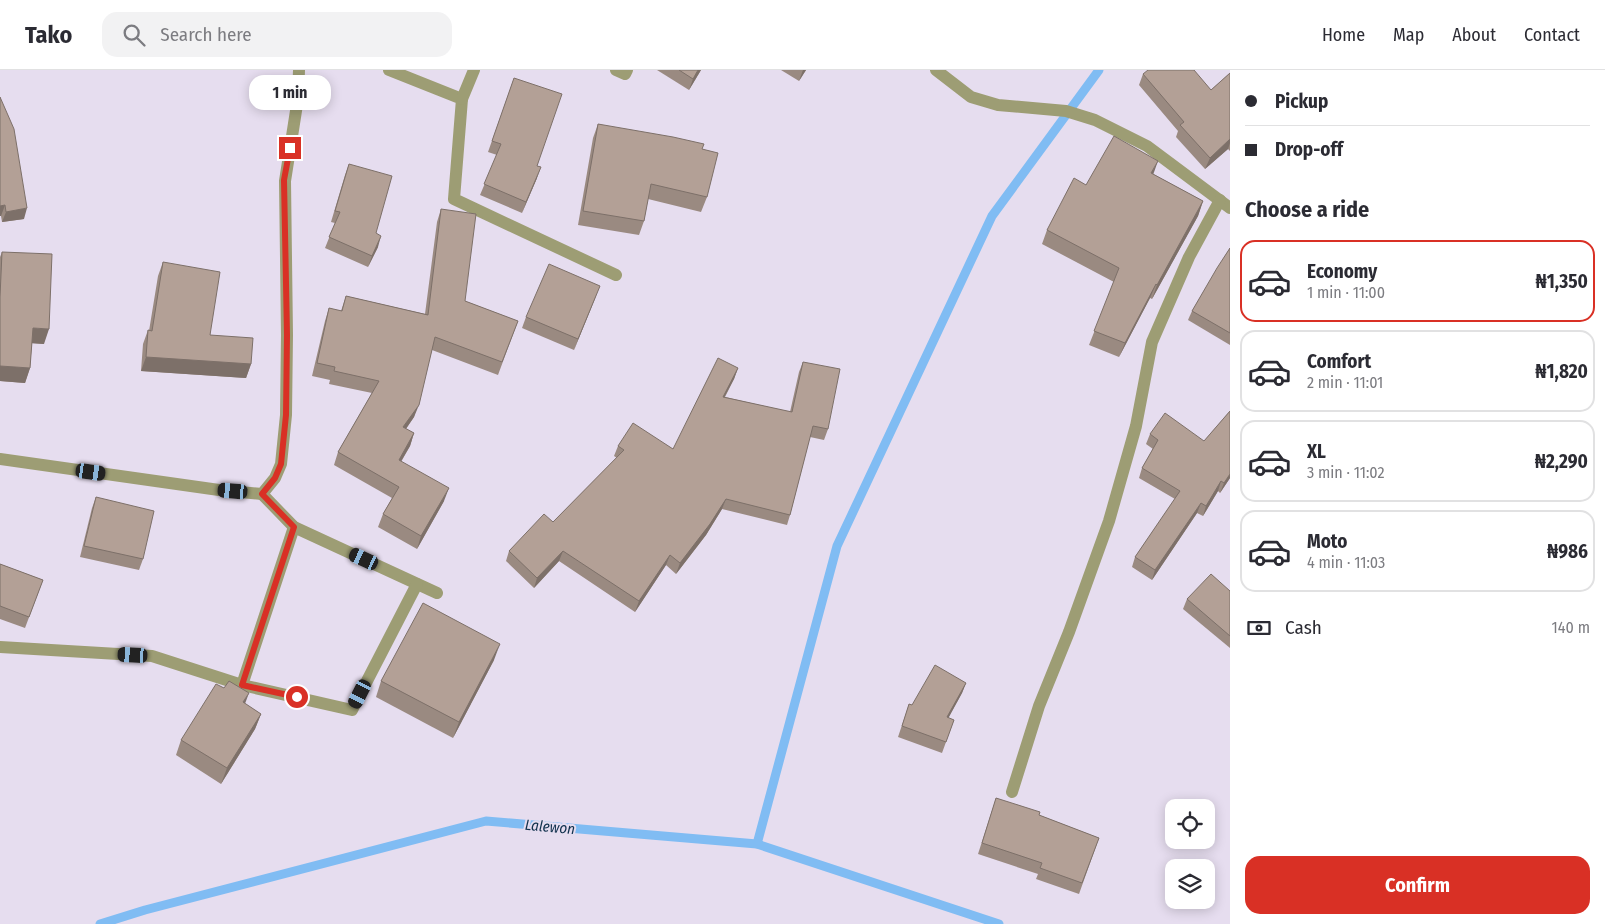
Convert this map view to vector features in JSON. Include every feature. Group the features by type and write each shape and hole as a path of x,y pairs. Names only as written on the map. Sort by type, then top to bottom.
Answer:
{"street":[{"path":"262,494 275,478 281,464 286,415 287,335 284,180 298,98 299,70"},
{"path":"389,70 462,99"},
{"path":"474,70 462,99 454,199 616,275"},
{"path":"616,70 624,74 628,70"},
{"path":"936,70 971,97 998,104 1066,111 1095,120 1147,146 1225,204 1189,257 1152,342 1136,426 1109,521 1069,632 1039,706 1012,792"},
{"path":"0,460 218,490 262,494 294,527 437,592"},
{"path":"242,685 294,527"},
{"path":"0,647 152,656 242,685 352,710 418,584"}],"building":[{"path":"679,70 698,70 693,79"},
{"path":"1148,70 1194,70 1211,90 1230,73 1230,139 1210,158 1180,125 1184,122 1143,74"},
{"path":"514,78 562,94 537,166 541,167 526,202 484,184 501,144 492,141"},
{"path":"0,97 14,129 27,208 6,212 5,205 0,206"},
{"path":"598,124 704,144 702,149 718,153 707,197 651,184 644,221 583,211"},
{"path":"1114,136 1158,161 1151,173 1203,201 1125,343 1094,331 1119,268 1047,230 1074,178 1086,185"},
{"path":"349,164 392,176 376,233 381,236 372,256 329,237 340,212 335,211"},
{"path":"441,209 476,214 465,301 518,321 502,362 435,337 419,405 403,427 414,433 399,460 449,488 421,536 383,514 399,487 338,452 379,381 334,371 335,367 317,363 329,308 342,311 346,296 428,315"},
{"path":"1230,248 1230,333 1192,311"},
{"path":"2,252 52,254 49,329 33,328 30,368 0,366"},
{"path":"163,262 220,272 210,335 253,338 251,364 146,357 148,330 152,331"},
{"path":"549,264 600,286 578,339 526,317"},
{"path":"718,358 738,368 723,397 792,412 803,362 840,369 828,429 813,426 790,515 726,499 710,524 680,563 670,555 639,601 563,551 537,578 509,551 544,514 553,522 624,450 618,446 633,423 673,449"},
{"path":"1230,411 1230,474 1224,483 1221,481 1206,506 1201,503 1155,570 1135,557 1180,491 1142,468 1158,440 1150,434 1165,413 1204,441"},
{"path":"96,497 154,511 143,559 84,546"},
{"path":"0,564 43,580 29,617 0,606"},
{"path":"1211,574 1230,591 1230,636 1187,599"},
{"path":"423,603 500,644 459,722 381,681"},
{"path":"935,665 966,683 947,717 954,720 946,742 902,726 909,704 912,705"},
{"path":"229,681 249,693 243,702 261,714 227,768 181,740 216,684 224,688"},
{"path":"996,798 1040,812 1039,815 1099,838 1082,883 1040,868 1042,863 982,843"}],"waterway":[{"path":"757,844 837,546 992,216 1099,70"},
{"name":"Lalewon","path":"100,924 145,910 486,821 757,844 999,924"}],"route":[{"path":"290,148 284,180 287,335 286,415 281,464 275,478 262,494 294,527 242,685 297,697"}]}
